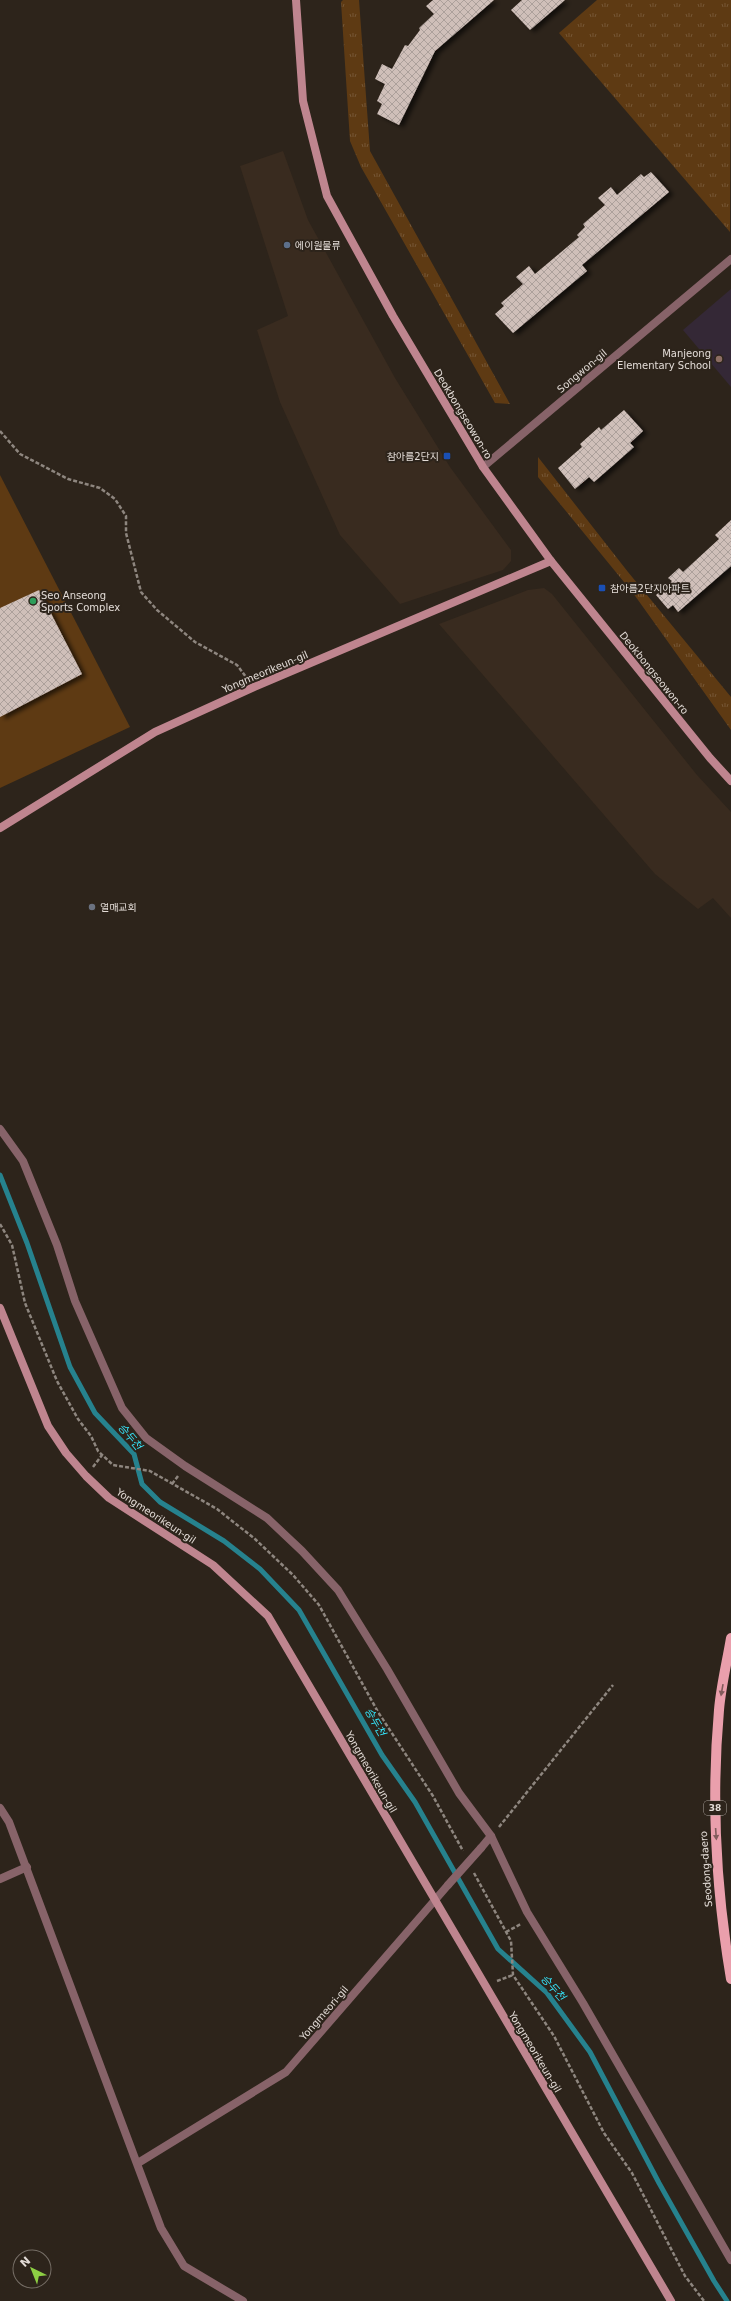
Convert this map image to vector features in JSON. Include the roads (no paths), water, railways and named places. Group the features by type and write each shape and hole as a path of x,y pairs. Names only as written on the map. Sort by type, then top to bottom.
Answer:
{"main road":[{"name":"Seodong-daero","path":"731,1638 719,1709 714,1816 722,1922 731,1979"}],"street":[{"name":"Deokbongseowon-ro","path":"298,2 303,101 327,196 393,316 482,467 551,561 710,758 731,781"},
{"name":"Songwon-gil","path":"482,467 731,259"},
{"name":"Yongmeorikeun-gil","path":"0,828 154,732 254,687 551,561"},
{"path":"0,1129 23,1162 57,1245 75,1302 122,1408 146,1438 185,1466 267,1518 302,1551 338,1590 387,1668 459,1793 491,1836 531,1918 583,2003 731,2260"},
{"name":"Yongmeorikeun-gil","path":"0,1308 48,1426 66,1453 109,1498 213,1565 268,1616 671,2301"},
{"path":"0,1808 10,1822 161,2228 184,2266 243,2301"},
{"name":"Yongmeori-gil","path":"138,2163 286,2072 491,1836"},
{"path":"0,1879 27,1867"}],"waterway":[{"name":"승두천","path":"0,1175 27,1243 70,1367 95,1413 134,1454 142,1484 160,1502 224,1541 260,1569 299,1610 382,1755 415,1802 498,1949 547,1993 590,2052 659,2183 714,2281 727,2301"}],"place":[{"name":"에이원물류","path":"287,245"},
{"name":"Manjeong Elementary School","path":"719,359"},
{"name":"참아름2단지","path":"447,456"},
{"name":"참아름2단지아파트","path":"602,588"},
{"name":"Seo Anseong Sports Complex","path":"33,601"},
{"name":"열매교회","path":"92,907"}]}
